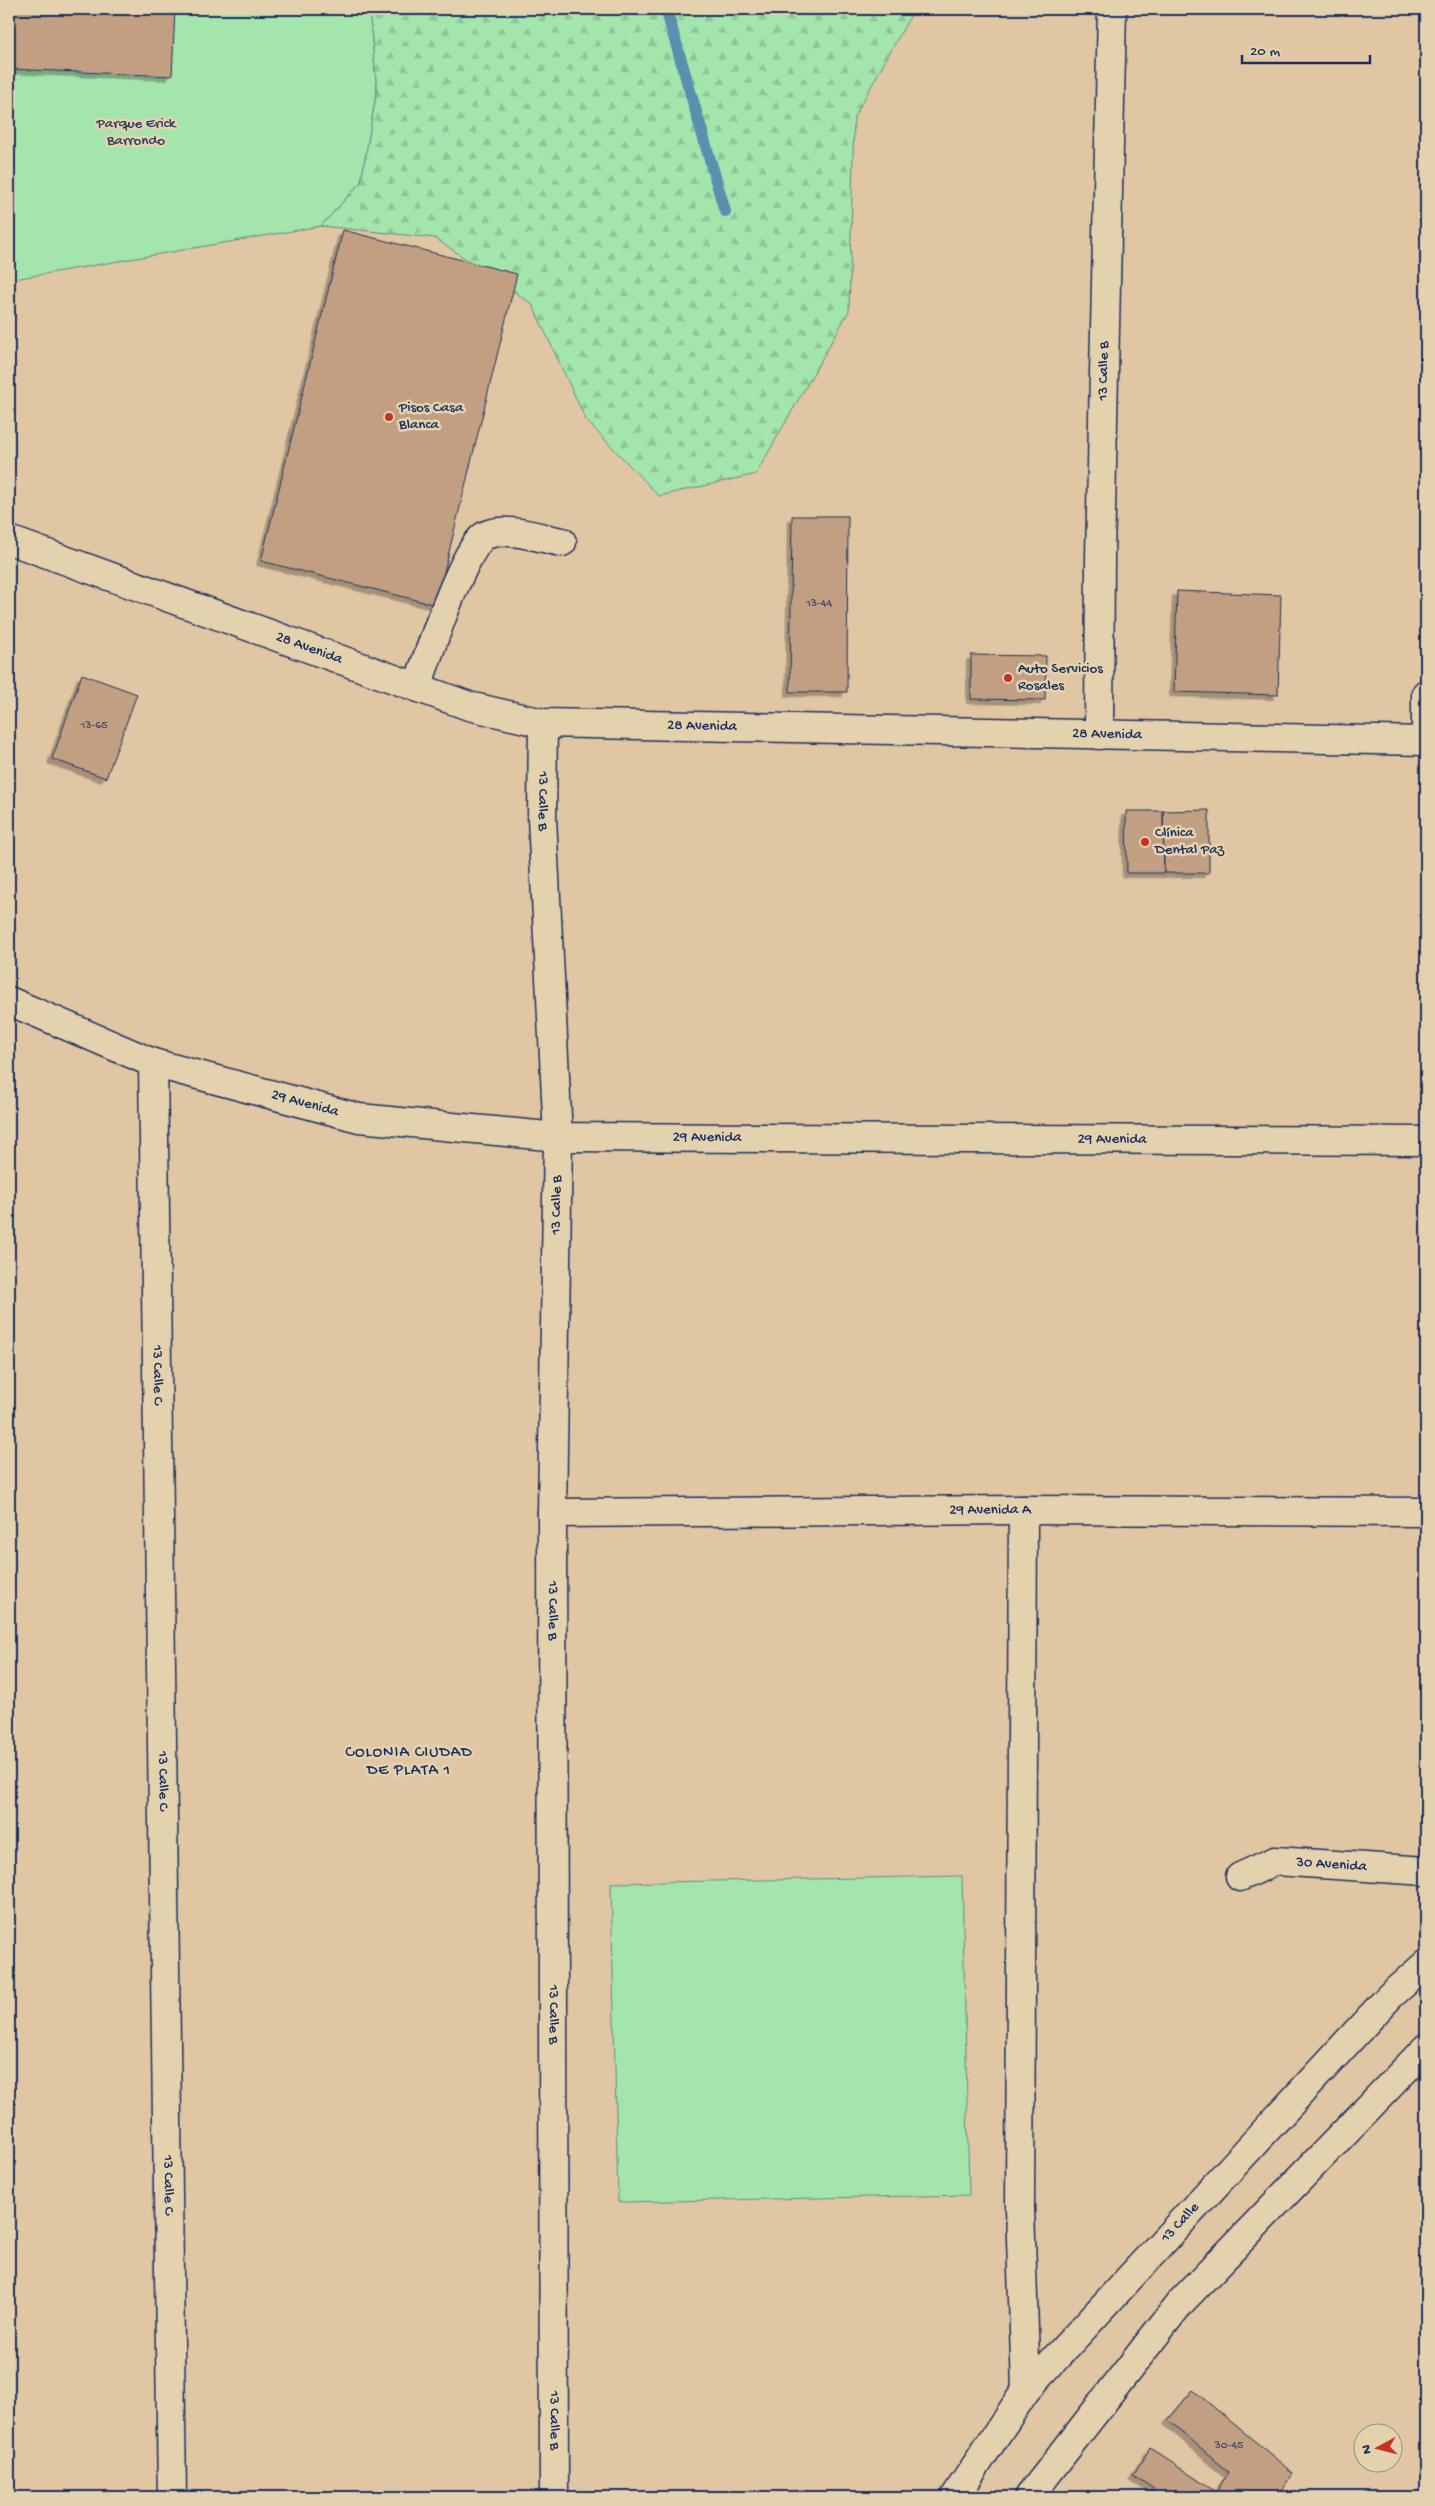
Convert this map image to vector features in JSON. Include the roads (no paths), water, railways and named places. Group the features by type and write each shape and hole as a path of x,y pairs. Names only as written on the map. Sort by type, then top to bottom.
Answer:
{"street":[{"name":"13 Calle B","path":"1099,734 1100,547 1112,9"},
{"path":"416,687 446,608 474,545 485,535 507,532 562,542"},
{"name":"28 Avenida","path":"9,540 469,706 543,723 1426,741"},
{"path":"1426,694 1426,741"},
{"name":"13 Calle B","path":"543,723 542,818 558,1137 552,1513 554,2497"},
{"name":"29 Avenida","path":"9,1001 153,1063 359,1118 558,1137 1426,1141"},
{"name":"13 Calle C","path":"153,1063 172,2497"},
{"path":"1023,1510 1020,2208 1026,2390"},
{"name":"29 Avenida A","path":"552,1513 1023,1510 1426,1512"},
{"name":"30 Avenida","path":"1240,1877 1275,1862 1426,1871"},
{"name":"13 Calle","path":"955,2497 1026,2390 1390,1996 1426,1964"},
{"path":"1029,2497 1180,2303 1426,2048"}],"waterway":[{"path":"666,9 725,211"}],"place":[{"name":"Pisos Casa Blanca","path":"389,417"},
{"name":"Auto Servicios Rosales","path":"1008,678"},
{"name":"Clínica Dental Paz","path":"1145,842"}],"district":[{"name":"COLONIA CIUDAD DE PLATA 1","path":"409,1762"}],"park label":[{"name":"Parque Erick Barrondo","path":"136,132"}]}
